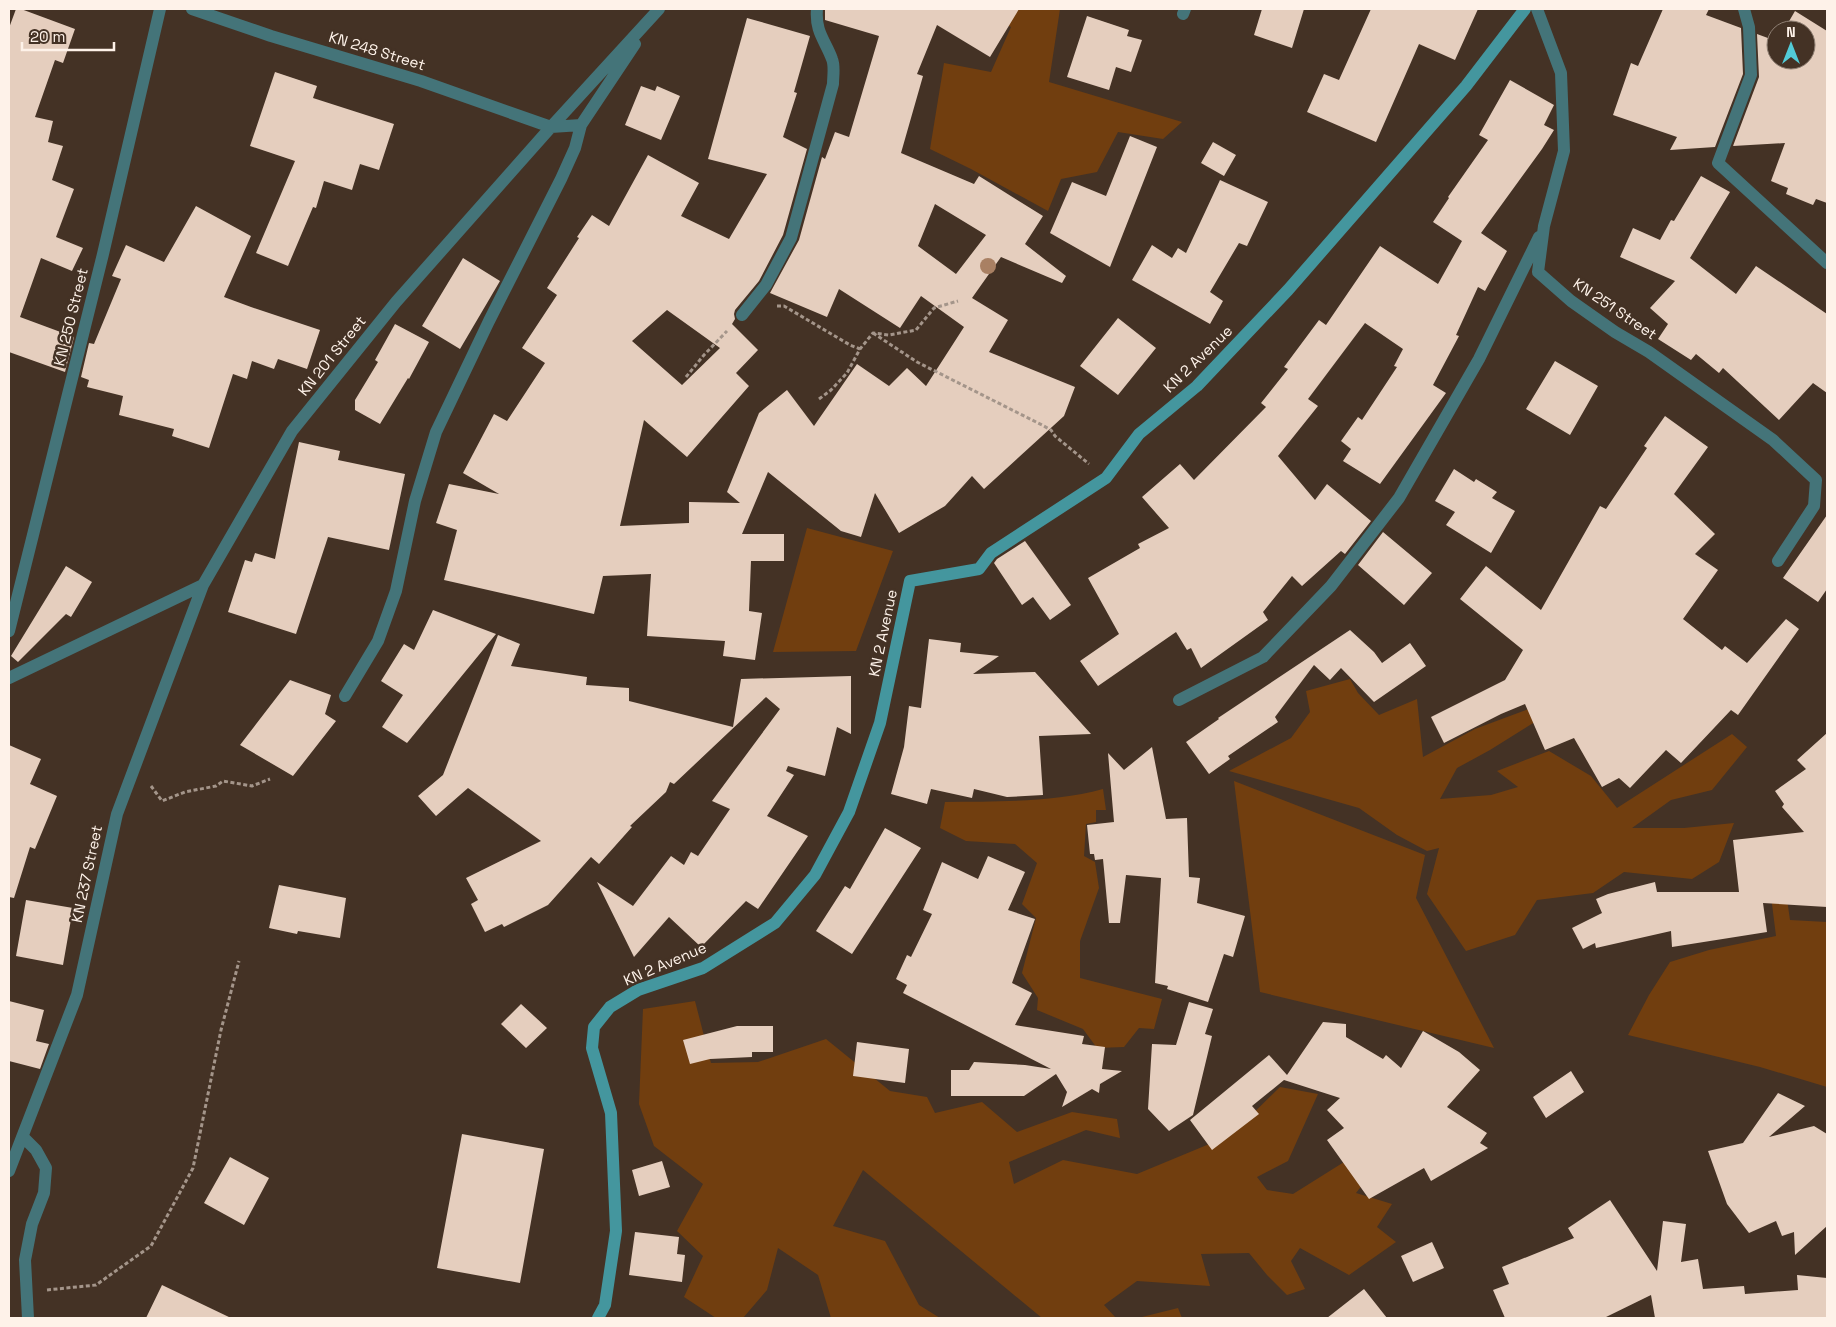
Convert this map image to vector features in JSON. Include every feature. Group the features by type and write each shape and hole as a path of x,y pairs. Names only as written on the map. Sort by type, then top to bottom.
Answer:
{"main road":[{"name":"KN 2 Avenue","path":"598,1318 605,1305 616,1231 611,1113 592,1048 594,1026 610,1007 638,990 703,968 775,923 815,875 850,812 880,723 910,581 979,570 991,553 1106,478 1138,434 1197,386 1288,290 1466,86 1525,9"}],"street":[{"name":"KN 250 Street","path":"9,631 100,264 160,9"},
{"name":"KN 248 Street","path":"192,9 271,36 421,81 551,127"},
{"name":"KN 201 Street","path":"204,585 292,432 396,302 551,127 659,9"},
{"path":"345,696 378,640 396,592 415,501 436,432 489,320 561,179 575,148 581,125 659,9"},
{"path":"742,315 766,285 791,238 833,84 833,61 821,39 816,17 817,9"},
{"name":"KN 251 Street","path":"1537,9 1561,73 1564,151 1544,226 1538,272 1571,301 1615,332 1649,352 1773,440 1816,480 1814,506 1778,561"},
{"path":"1744,9 1748,27 1751,75 1718,163 1827,263"},
{"path":"551,127 581,125"},
{"path":"1179,700 1262,657 1331,586 1399,498 1479,359 1544,226"},
{"path":"9,678 204,585"},
{"name":"KN 237 Street","path":"9,1171 78,995 117,814 204,585"},
{"path":"23,1137 36,1150 46,1168 44,1193 32,1224 25,1260 28,1318"}],"path":[{"path":"873,333 889,335 916,330 934,308 958,301"},
{"path":"773,308 784,306 860,349"},
{"path":"686,377 742,315"},
{"path":"873,333 917,362 1051,430 1055,436 1106,478"},
{"path":"819,399 832,390 847,373 860,349 873,333"},
{"path":"128,785 147,781 162,800 186,792 216,786 222,781 252,786 270,779"},
{"path":"26,1293 96,1285 151,1246 193,1168 221,1030 240,960"}],"shaded area":[{"path":"978,9 1060,9 1049,82 1182,122 1163,139 1118,132 1097,172 1061,179 1048,211 930,149 944,63 991,72 1011,27"},
{"path":"807,528 893,551 856,651 773,652"},
{"path":"1350,679 1358,693 1379,715 1417,699 1423,757 1475,729 1531,708 1549,713 1457,768 1440,799 1491,795 1518,787 1497,771 1549,751 1591,776 1617,808 1732,734 1747,747 1712,790 1671,800 1632,828 1684,828 1734,823 1719,862 1692,879 1624,872 1593,893 1537,900 1515,935 1466,951 1427,894 1439,848 1427,851 1397,835 1359,808 1229,771 1291,738 1310,712 1306,691"},
{"path":"1234,781 1425,855 1416,898 1494,1048 1260,992"},
{"path":"1103,789 1106,810 1096,810 1096,822 1086,824 1084,856 1095,862 1099,888 1080,941 1080,978 1162,999 1154,1029 1139,1028 1124,1047 1097,1048 1083,1029 1037,1010 1038,998 1022,973 1036,918 1022,904 1037,863 1015,844 966,841 940,828 945,802 1044,799 1084,794"},
{"path":"1786,892 1790,920 1827,922 1827,1087 1760,1067 1628,1035 1649,995 1670,962 1709,950 1776,936 1771,896"},
{"path":"695,1001 711,1063 758,1062 826,1039 890,1091 927,1097 935,1113 982,1102 1017,1132 1072,1112 1117,1119 1120,1138 1086,1130 1009,1162 1014,1184 1063,1160 1137,1174 1231,1135 1280,1087 1318,1094 1288,1161 1257,1177 1267,1190 1293,1194 1360,1152 1377,1166 1356,1193 1392,1204 1377,1227 1396,1242 1349,1275 1300,1248 1291,1261 1305,1289 1287,1295 1249,1253 1201,1254 1210,1286 1137,1281 1104,1305 1116,1318 1042,1318 863,1170 833,1226 885,1241 919,1305 940,1318 831,1318 818,1275 778,1248 767,1290 743,1318 716,1318 684,1297 703,1256 677,1231 703,1184 654,1146 639,1104 643,1009"},
{"path":"1178,1308 1182,1318 1138,1318"}],"building":[{"path":"16,9 21,9 75,29 63,63 55,60 35,117 53,121 48,142 63,146 52,180 74,189 56,237 83,248 72,271 41,258 20,317 74,337 65,372 9,352 9,28"},
{"path":"825,9 1019,9 990,57 937,25 917,74 923,76 901,153 974,184 979,176 1043,216 1025,244 1066,276 1062,283 1001,257 972,298 1008,320 989,352 1075,387 1064,416 984,489 972,476 945,506 899,533 875,493 861,537 841,531 768,472 742,534 784,534 784,561 751,561 749,611 762,613 755,660 723,656 725,641 647,636 651,574 603,576 594,614 444,580 457,530 436,523 449,484 499,494 463,473 494,414 507,421 545,363 522,348 557,295 547,288 592,215 609,226 648,155 699,183 681,216 729,239 767,174 708,159 747,18 810,36 794,92 797,93 783,137 807,149 783,235 759,281 735,310 735,319 732,324 758,350 736,373 749,386 687,457 644,420 620,526 689,523 689,502 740,503 727,492 759,413 787,390 814,426 857,364 889,386 907,368 926,386 964,327 921,296 900,328 839,289 827,317 770,293 799,240 822,157 825,159 835,132 849,137 879,36 825,20","holes":["935,204 986,235 956,274 918,246","667,310 720,348 682,385 632,341"]},
{"path":"1262,9 1304,9 1292,48 1254,35"},
{"path":"1371,9 1478,9 1455,60 1419,44 1376,142 1307,112 1324,74 1339,80"},
{"path":"1663,9 1709,9 1706,15 1741,28 1743,74 1715,147 1670,150 1677,137 1613,115 1631,63 1638,66"},
{"path":"1795,11 1809,20 1790,20"},
{"path":"1087,16 1129,30 1127,36 1142,40 1131,72 1116,67 1109,90 1067,77"},
{"path":"1816,24 1827,31 1827,203 1816,199 1813,205 1786,194 1788,188 1771,181 1785,143 1733,146 1759,77 1757,34 1766,37 1766,70 1816,70"},
{"path":"275,72 317,86 313,98 394,124 379,170 360,164 352,190 324,181 316,208 313,207 288,266 256,253 295,161 250,146"},
{"path":"1510,80 1554,105 1544,125 1554,130 1481,233 1507,251 1485,291 1478,287 1456,335 1459,336 1433,385 1446,393 1380,484 1343,461 1351,449 1341,441 1358,417 1362,420 1397,367 1394,366 1403,349 1365,323 1308,399 1318,406 1278,456 1315,500 1327,484 1371,521 1345,554 1341,551 1302,586 1292,576 1263,612 1268,620 1201,668 1191,648 1187,650 1176,632 1098,686 1080,661 1119,634 1088,578 1140,548 1138,544 1169,528 1142,497 1180,464 1194,480 1266,407 1261,403 1288,369 1284,367 1319,320 1326,325 1380,246 1438,284 1462,241 1433,222 1488,140 1479,135"},
{"path":"641,86 655,91 657,86 680,96 661,140 625,125"},
{"path":"1130,136 1157,147 1110,267 1050,233 1072,182 1106,196"},
{"path":"1213,142 1236,155 1224,176 1201,163"},
{"path":"1701,176 1730,192 1690,258 1736,294 1756,266 1827,314 1827,393 1813,383 1779,420 1723,368 1719,373 1696,354 1691,360 1658,339 1668,324 1650,308 1675,281 1620,257 1633,228 1660,240 1671,220 1674,221"},
{"path":"1220,180 1268,202 1247,246 1239,243 1210,292 1223,301 1210,324 1132,280 1152,245 1172,258 1178,248 1186,253"},
{"path":"196,206 251,236 224,297 320,330 307,369 278,359 274,369 252,361 247,379 233,374 209,448 172,436 174,429 119,415 123,396 87,387 89,380 81,377 89,343 94,344 121,279 112,276 126,245 164,262"},
{"path":"463,258 500,281 460,349 422,326"},
{"path":"1118,318 1156,348 1118,395 1080,366"},
{"path":"395,324 429,342 409,379 380,424 355,410 355,400 378,362 375,360"},
{"path":"1555,361 1598,386 1570,435 1526,409"},
{"path":"1665,416 1708,447 1674,494 1715,534 1695,554 1718,570 1683,619 1722,650 1725,646 1747,663 1786,619 1799,629 1738,715 1731,710 1681,763 1666,750 1630,788 1619,778 1602,787 1574,738 1545,750 1525,704 1444,743 1431,717 1505,680 1523,650 1460,599 1486,566 1541,610 1600,506 1606,509 1647,448 1644,446"},
{"path":"299,442 340,451 338,460 405,474 389,550 328,537 296,634 228,612 245,560 252,562 255,553 275,559"},
{"path":"1454,469 1474,482 1476,479 1497,492 1492,498 1515,511 1491,553 1446,525 1455,512 1435,501"},
{"path":"1827,515 1827,589 1818,602 1783,578"},
{"path":"1383,532 1432,573 1404,605 1358,565"},
{"path":"1025,541 1071,605 1050,620 1033,597 1022,605 994,563 997,559"},
{"path":"66,566 92,582 71,617 66,614 18,662 11,656"},
{"path":"433,610 496,634 407,743 382,727 403,695 381,681 404,644 414,650"},
{"path":"1350,630 1374,652 1382,663 1410,643 1426,666 1374,702 1341,668 1330,680 1314,665 1275,717 1278,722 1228,756 1230,759 1209,774 1186,742 1218,718"},
{"path":"498,635 520,644 511,666 587,677 586,685 629,688 629,701 733,727 741,679 851,676 851,734 837,727 825,776 788,766 786,771 794,775 767,816 808,836 758,909 746,901 701,947 669,917 634,957 597,882 633,906 671,856 684,865 691,852 698,856 730,809 712,801 780,709 766,697 674,784 670,782 666,792 630,826 632,827 599,864 591,857 548,905 504,927 502,924 485,932 471,904 478,900 466,878 541,841 468,788 436,816 418,796 443,775"},
{"path":"929,639 961,643 960,652 999,656 973,674 1035,672 1091,734 1039,736 1043,795 1007,797 974,789 972,798 931,789 927,804 891,794 904,747 909,706 921,708"},
{"path":"290,680 331,695 325,714 336,721 293,776 240,745"},
{"path":"1827,733 1827,907 1763,903 1767,932 1672,947 1671,931 1596,948 1595,943 1583,949 1572,928 1602,913 1596,899 1608,894 1655,882 1657,892 1739,892 1733,840 1804,832 1782,807 1784,804 1775,791 1806,769 1797,760"},
{"path":"9,745 41,759 30,784 57,796 35,849 30,847 14,898 9,897"},
{"path":"1152,747 1166,819 1187,818 1189,877 1200,878 1197,903 1245,916 1233,957 1224,954 1208,1002 1167,989 1168,986 1155,983 1161,878 1126,875 1120,923 1109,923 1103,859 1095,860 1094,854 1090,854 1087,825 1114,822 1108,753 1124,770"},
{"path":"885,828 921,848 852,954 816,931 845,886 850,889"},
{"path":"988,856 1025,872 1008,910 1035,919 1012,983 1032,993 1015,1025 1084,1036 1082,1044 1105,1047 1102,1069 1122,1071 1100,1084 1099,1093 1092,1089 1062,1107 1067,1092 1056,1074 1024,1096 951,1096 951,1070 969,1070 974,1062 1025,1065 1051,1069 903,993 907,985 896,979 907,955 911,957 932,914 923,910 942,862 978,879"},
{"path":"279,885 346,898 340,938 298,931 297,934 269,928"},
{"path":"26,900 73,908 63,965 16,956"},
{"path":"9,1001 44,1010 36,1041 49,1044 40,1069 9,1061"},
{"path":"1189,1002 1213,1009 1205,1034 1212,1036 1193,1115 1169,1131 1148,1109 1152,1044 1176,1045"},
{"path":"521,1004 547,1028 526,1048 501,1024"},
{"path":"1323,1022 1346,1024 1346,1037 1383,1059 1386,1055 1401,1068 1423,1031 1459,1052 1480,1070 1447,1107 1487,1133 1480,1143 1488,1148 1431,1181 1424,1168 1369,1199 1327,1140 1344,1128 1327,1110 1340,1098 1284,1080 1252,1106 1259,1114 1212,1150 1190,1120 1269,1055 1287,1075"},
{"path":"737,1026 773,1026 773,1052 752,1052 752,1057 710,1059 690,1064 683,1040"},
{"path":"857,1042 909,1049 905,1083 853,1076"},
{"path":"1571,1071 1584,1092 1546,1118 1533,1097"},
{"path":"1778,1093 1805,1106 1769,1137 1814,1126 1827,1134 1827,1226 1795,1255 1794,1232 1782,1236 1776,1221 1749,1233 1727,1204 1708,1151 1743,1143"},
{"path":"462,1134 544,1149 520,1283 437,1268"},
{"path":"230,1157 269,1178 244,1225 204,1203"},
{"path":"662,1161 670,1187 639,1196 632,1170"},
{"path":"1610,1200 1657,1271 1663,1221 1686,1224 1681,1262 1698,1259 1703,1289 1744,1286 1745,1294 1798,1290 1797,1275 1827,1278 1827,1318 1655,1318 1651,1295 1604,1318 1505,1318 1493,1290 1509,1284 1502,1267 1574,1238 1568,1228"},
{"path":"635,1232 679,1237 677,1254 685,1255 682,1282 629,1275"},
{"path":"1432,1242 1444,1268 1413,1282 1401,1256"},
{"path":"162,1285 231,1318 146,1318"},
{"path":"1364,1289 1387,1318 1327,1318"}]}
